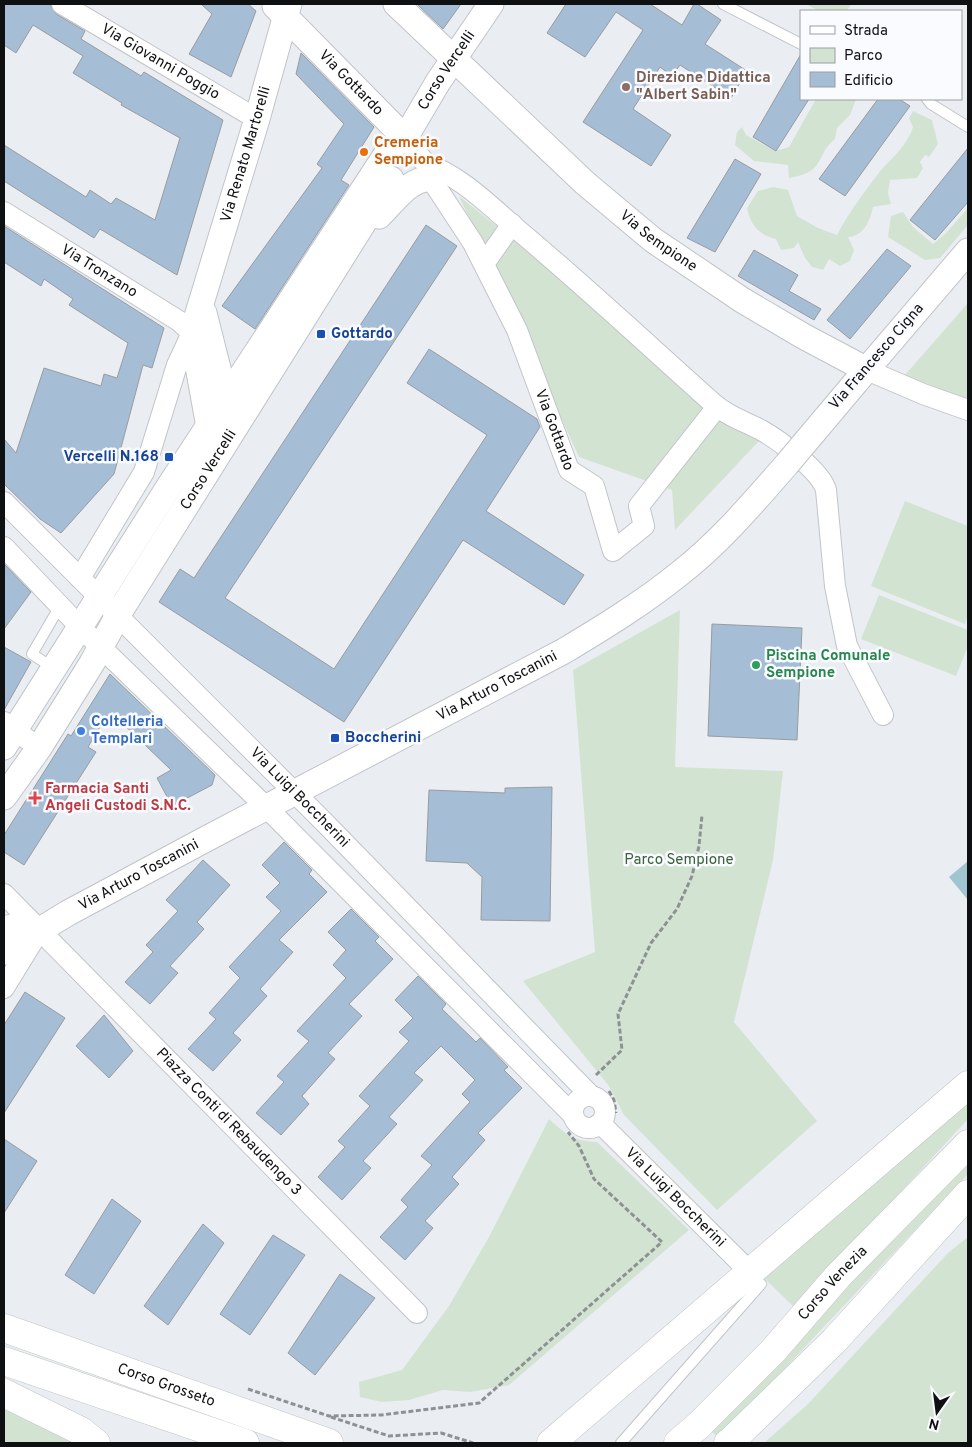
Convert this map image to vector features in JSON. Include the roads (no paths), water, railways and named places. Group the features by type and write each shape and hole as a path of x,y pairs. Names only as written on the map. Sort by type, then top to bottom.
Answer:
{"main road":[{"path":"551,1443 968,1085"},
{"name":"Corso Venezia","path":"678,1443 699,1426 773,1351 838,1276 968,1144"},
{"path":"729,1443 834,1341 968,1194"},
{"path":"912,1254 968,1221"},
{"name":"Corso Grosseto","path":"4,1328 329,1443"},
{"name":"Corso Grosseto","path":"4,1361 243,1443"},
{"path":"4,1394 81,1431 96,1443"}],"street":[{"name":"Via Giovanni Poggio","path":"62,4 257,119"},
{"name":"Via Sempione","path":"396,4 600,196 653,240 742,300 803,336 862,376 968,410"},
{"name":"Corso Vercelli","path":"4,797 38,748 101,648 117,616 233,410 391,147 404,138 453,59 492,4"},
{"name":"Via Renato Martorelli","path":"80,578 141,478 150,456 179,358 192,332 257,119 282,8"},
{"name":"Via Gottardo","path":"282,8 404,138 428,171 473,243 517,330 569,470 594,486 613,551 644,526 639,506 717,407"},
{"name":"Corso Vercelli","path":"7,733 54,670 209,427 233,410 359,230 404,157 404,138"},
{"name":"Via Gottardo","path":"428,171 440,168 464,185 591,291 717,407 764,431 816,472 824,481 835,586 847,646 882,715"},
{"path":"359,230 372,222 412,183 420,179 428,171"},
{"name":"Via Tronzano","path":"4,212 179,321 192,332"},
{"path":"484,264 512,224"},
{"name":"Via Francesco Cigna","path":"786,464 968,250"},
{"path":"201,303 233,410"},
{"name":"Via Renato Martorelli","path":"192,332 209,427"},
{"name":"Via Arturo Toscanini","path":"4,952 25,944 40,930 564,651 649,597 715,542 751,506 786,464"},
{"name":"Via Luigi Boccherini","path":"4,502 295,793 592,1096"},
{"name":"Via Luigi Boccherini","path":"4,547 81,628 267,808 572,1115"},
{"path":"7,733 38,748"},
{"name":"Piazza Conti di Rebaudengo 3","path":"4,894 418,1313"},
{"path":"4,929 20,925 40,930 4,988"},
{"path":"592,1096 600,1100 605,1109 600,1123 586,1128 577,1124 572,1115 573,1106 579,1099 592,1096"},
{"name":"Via Luigi Boccherini","path":"600,1123 751,1273"}],"lane":[{"path":"724,4 800,43"},
{"path":"928,100 931,104 968,127"},
{"path":"54,670 32,654 60,606"},
{"path":"621,1443 761,1284 751,1273"}],"water":[{"path":"968,861 968,900 949,877"}],"place":[{"name":"Direzione Didattica \"Albert Sabin\"","path":"626,87"},
{"name":"Cremeria Sempione","path":"364,152"},
{"name":"Gottardo","path":"321,334"},
{"name":"Vercelli N.168","path":"169,457"},
{"name":"Piscina Comunale Sempione","path":"756,665"},
{"name":"Coltelleria Templari","path":"81,731"},
{"name":"Boccherini","path":"335,738"},
{"name":"Farmacia Santi Angeli Custodi S.N.C.","path":"35,798"}],"park label":[{"name":"Parco Sempione","path":"679,860"}]}
